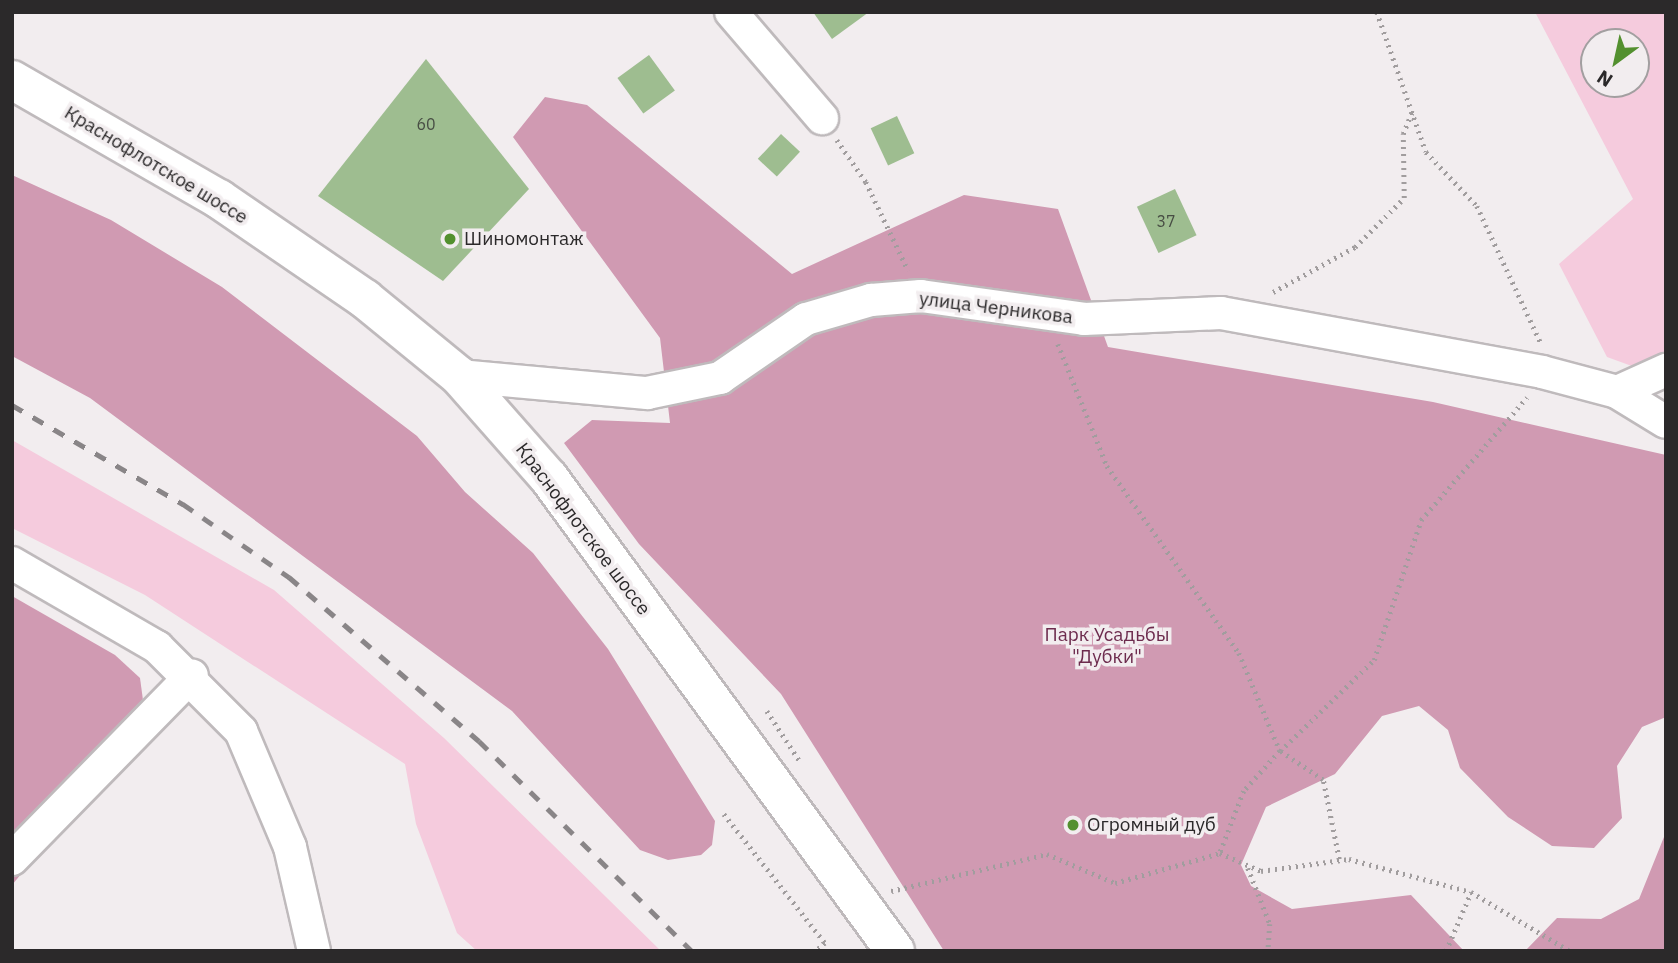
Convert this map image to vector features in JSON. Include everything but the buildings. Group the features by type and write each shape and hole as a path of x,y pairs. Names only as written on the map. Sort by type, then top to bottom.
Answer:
{"main road":[{"name":"Краснофлотское шоссе","path":"12,80 219,199 365,299 459,376 549,478 895,951"}],"street":[{"path":"731,12 822,118"},
{"name":"улица Черникова","path":"459,376 647,393 719,378 806,319 871,300 921,296 1051,316 1221,313 1542,372 1617,392 1666,422"},
{"path":"1617,392 1666,370"},
{"path":"12,563 102,611 191,675 241,731 266,778 290,847 314,951"},
{"path":"12,859 191,675"}],"path":[{"path":"1220,853 1244,790 1280,751 1374,660 1420,520 1519,411 1542,372 1541,338 1477,206 1426,152 1377,12"},
{"path":"1221,313 1288,288 1355,247 1382,223 1404,198 1403,134 1413,111"},
{"path":"822,118 866,182 921,296"},
{"path":"1051,316 1107,466 1239,653 1280,751 1323,780 1339,859"},
{"path":"767,711 802,766"},
{"path":"724,814 825,943 816,951"},
{"path":"886,892 1048,854 1115,883 1220,853 1248,868 1339,859 1471,892 1570,951"},
{"path":"1248,868 1270,924 1268,951"},
{"path":"1446,951 1471,892"}],"shaded area":[{"path":"1535,12 1666,12 1666,366 1651,373 1607,357 1559,264 1633,199 1580,98 1650,98 1650,28 1580,28 1580,98"},
{"path":"12,440 274,590 444,738 661,951 477,951 457,933 416,824 405,764 145,595 12,528"}],"green space":[{"name":"Парк Усадьбы \"Дубки\"","path":"545,97 587,105 792,274 964,195 1058,209 1108,347 1433,402 1666,455 1666,717 1642,727 1617,766 1622,818 1594,848 1552,846 1508,817 1460,768 1448,730 1419,706 1382,716 1335,774 1266,807 1241,865 1251,886 1292,909 1411,895 1464,951 944,951 781,694 639,544 564,443 592,420 670,423 660,338 513,137"},
{"path":"12,175 111,220 222,287 417,436 465,492 533,553 608,649 715,821 712,845 701,855 668,860 640,850 512,711 90,398 12,356"},
{"path":"12,596 115,655 140,678 145,715 114,762 12,885"},
{"path":"1666,832 1666,951 1525,951 1557,918 1601,919 1639,899"}],"railway":[{"path":"12,405 183,504 289,577 479,741 692,951"}],"place":[{"name":"Шиномонтаж","path":"450,239"},
{"name":"Огромный дуб","path":"1073,825"}]}
